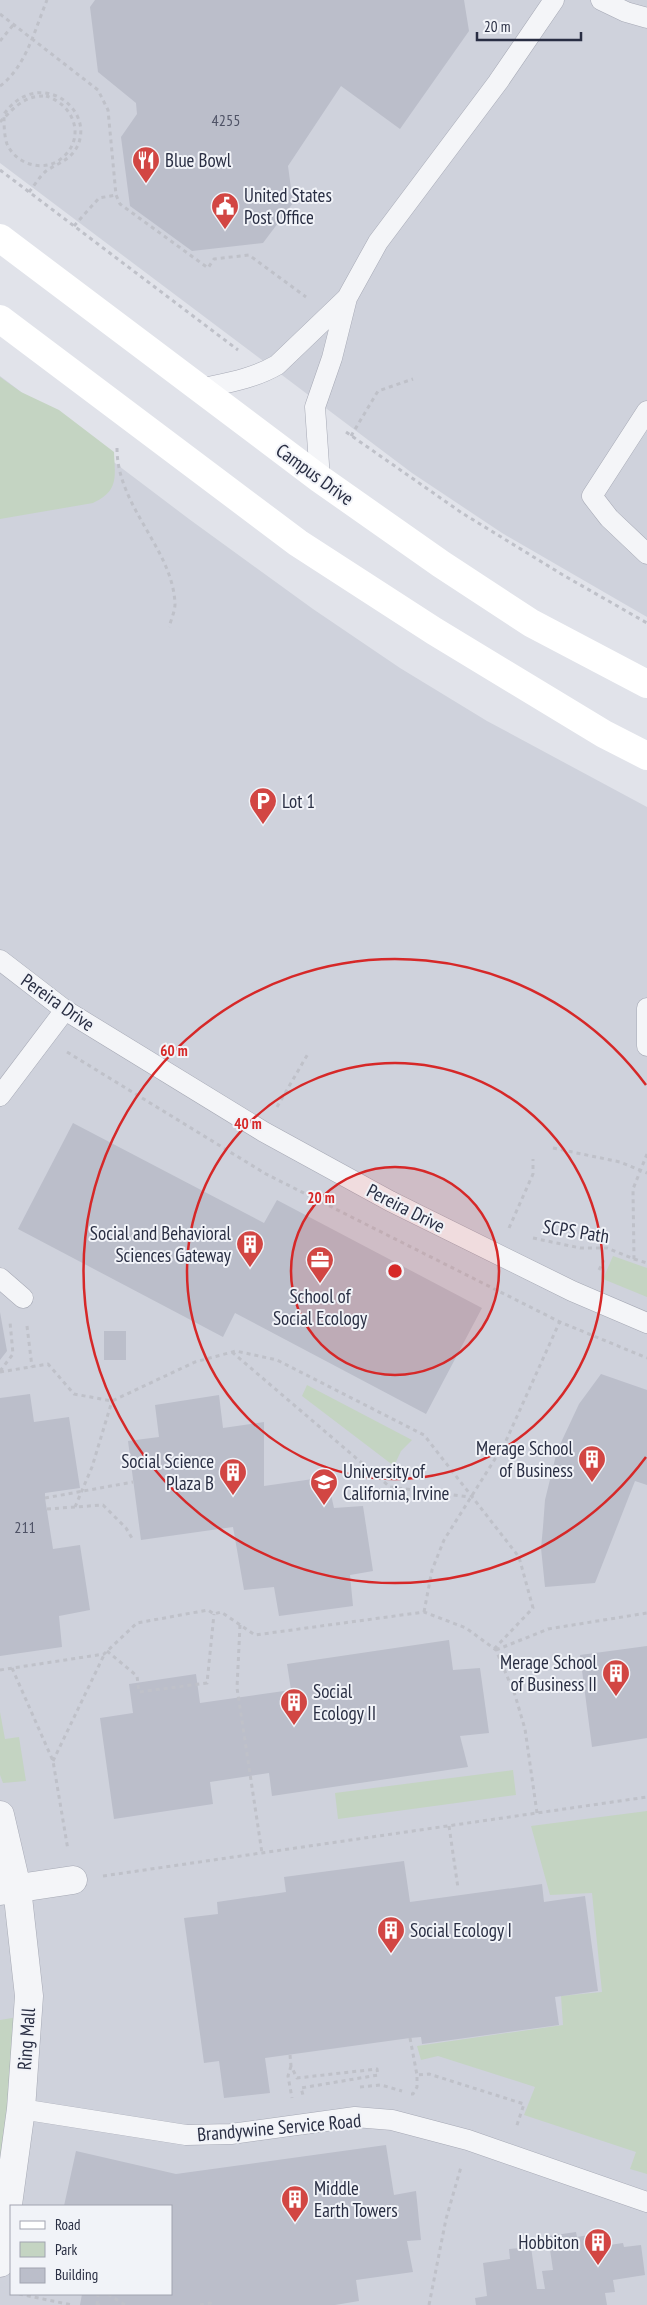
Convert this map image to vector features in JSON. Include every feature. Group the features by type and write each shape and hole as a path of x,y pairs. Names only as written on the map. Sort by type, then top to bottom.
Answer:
{"main road":[{"name":"Campus Drive","path":"0,238 320,479 441,564 531,622 647,684"},
{"path":"0,319 298,543 442,636 604,734 647,756"}],"street":[{"name":"Ring Mall","path":"0,1815 8,1889 29,1996 21,2109 0,2263"},
{"path":"8,1889 73,1880"}],"lane":[{"path":"320,479 315,407 332,358 348,298 378,242 498,82 554,0"},
{"path":"601,0 626,12 647,18"},
{"path":"199,389 241,380 266,372 276,365 348,298"},
{"path":"647,412 592,496 609,518 647,554"},
{"name":"Pereira Drive","path":"0,960 65,1010 264,1132 390,1201 572,1291 647,1323"},
{"path":"647,1008 647,1046"},
{"path":"0,1096 65,1010"},
{"path":"0,1278 23,1298"},
{"name":"Brandywine Service Road","path":"21,2109 186,2135 231,2134 355,2117 392,2120 468,2140 647,2202"}],"path":[{"path":"0,86 12,78 47,0"},
{"path":"0,14 98,90 108,110 116,195 120,204 208,268 214,259 249,255 306,298"},
{"path":"0,41 14,24"},
{"path":"0,122 24,100 36,95 58,100 72,116 75,133 69,150 62,158 43,166 31,165 12,152 7,143 4,114 18,98 34,92 52,94 70,105 77,117 81,131 78,144 70,158 46,172 29,192"},
{"path":"0,170 241,353"},
{"path":"74,226 98,198 116,195"},
{"path":"351,436 378,391 413,379"},
{"path":"344,431 462,513 563,575 647,623"},
{"path":"117,447 117,466 123,486 153,541 173,591 175,606 170,627"},
{"path":"264,1132 309,1052"},
{"path":"553,1148 620,1162 647,1173"},
{"name":"SCPS Path","path":"527,1241 530,1238 580,1248 607,1248 634,1259 632,1190 647,1154"},
{"path":"498,1254 533,1174 533,1160"},
{"path":"634,1259 647,1263"},
{"path":"599,1270 604,1260"},
{"path":"23,1298 32,1367"},
{"path":"424,1612 432,1570 444,1540 505,1443 563,1314"},
{"path":"0,1371 13,1354 10,1316"},
{"path":"0,1371 48,1364 74,1394 112,1400 195,1362 236,1351 277,1360 424,1435 519,1557 533,1608 495,1649"},
{"path":"232,1352 390,1487 471,1497"},
{"path":"75,1507 92,1467 112,1400"},
{"path":"45,1498 133,1482"},
{"path":"47,1509 103,1506 126,1528 133,1540"},
{"path":"53,1761 104,1654 137,1623 208,1610 214,1614 221,1612 255,1635 424,1612 466,1628 495,1649 515,1695 525,1729 538,1813"},
{"path":"495,1649 548,1630 647,1613"},
{"path":"107,1651 137,1676 139,1692 207,1683 214,1614"},
{"path":"240,1626 237,1688 262,1853"},
{"path":"0,1670 104,1654"},
{"path":"12,1668 53,1761 73,1880 647,1797"},
{"path":"449,1826 458,1888"},
{"path":"410,2038 417,2075"},
{"path":"290,2054 297,2078 377,2069 378,2075 301,2088 303,2095"},
{"path":"292,2066 288,2076 292,2104"},
{"path":"429,2305 446,2220 468,2140"},
{"path":"24,2295 72,2305"},
{"path":"110,2295 125,2305"},
{"path":"200,2305 210,2303 214,2305"},
{"path":"96,2305 103,2305"}],"shaded area":[{"path":"0,0 647,0 647,617 502,533 412,473 0,163"},
{"name":"University of California, Irvine","path":"0,376 189,519 313,609 400,668 487,721 647,807 647,2305 0,2305"}],"green space":[{"path":"0,377 21,392 59,410 114,452 114,482 107,493 93,503 0,519"},
{"path":"613,1256 647,1268 647,1297 603,1279"},
{"path":"307,1385 412,1440 401,1451 394,1466 302,1396"},
{"path":"0,1712 5,1739 19,1737 26,1781 3,1783 0,1775"},
{"path":"513,1770 516,1795 338,1819 335,1793"},
{"path":"647,1811 647,2174 630,2169 636,2152 524,2115 535,2087 438,2056 421,2060 417,2046 563,2025 561,1996 602,1992 592,1893 550,1895 531,1826"},
{"path":"18,2017 0,2196 0,2020"}],"building":[{"path":"95,0 464,0 469,31 400,129 341,86 288,166 293,203 263,243 192,251 130,206 121,137 137,114 136,103 98,72 90,7"},
{"name":"Social and Behavioral Sciences Gateway","path":"73,1123 264,1223 277,1200 482,1308 426,1414 235,1313 223,1337 18,1229"},
{"path":"0,1312 7,1351 0,1360"},
{"path":"104,1331 126,1331 126,1360 104,1360"},
{"name":"Merage School of Business","path":"601,1374 647,1390 647,1485 635,1481 595,1583 545,1587 541,1548 545,1500 557,1451 579,1404"},
{"path":"30,1394 34,1422 69,1417 80,1488 45,1493 45,1498 53,1549 80,1545 90,1610 59,1616 62,1647 0,1656 0,1398"},
{"name":"Social Science Plaza B","path":"219,1395 223,1428 264,1422 264,1486 327,1477 334,1508 363,1506 373,1571 350,1575 353,1606 279,1616 274,1587 244,1590 233,1527 141,1540 128,1441 159,1437 155,1405"},
{"name":"Social Ecology II","path":"449,1640 453,1670 480,1668 489,1733 460,1736 468,1767 272,1796 269,1773 210,1782 213,1804 114,1819 100,1718 133,1713 129,1684 196,1674 200,1703 291,1690 287,1664"},
{"name":"Merage School of Business II","path":"647,1646 647,1738 592,1747 580,1655"},
{"name":"Social Ecology I","path":"404,1861 410,1902 542,1884 544,1902 585,1896 598,1991 555,1997 559,2025 422,2044 421,2037 410,2038 265,2058 270,2093 224,2098 219,2061 204,2063 184,1918 218,1914 217,1902 286,1892 284,1877"},
{"name":"Middle Earth Towers","path":"386,2145 394,2195 416,2191 421,2240 407,2241 413,2272 356,2280 359,2301 335,2305 80,2305 82,2295 172,2295 172,2205 64,2205 76,2151 176,2174"},
{"name":"Hobbiton","path":"576,2232 577,2237 594,2234 596,2247 623,2243 624,2247 641,2245 645,2275 613,2280 615,2292 605,2293 607,2305 476,2305 475,2298 487,2296 483,2263 510,2259 509,2249 531,2247 537,2289 545,2289 542,2271 553,2270 548,2236"}],"place":[{"name":"Blue Bowl","path":"146,184"},
{"name":"United States Post Office","path":"225,230"},
{"name":"Lot 1","path":"263,825"},
{"name":"Social and Behavioral Sciences Gateway","path":"250,1268"},
{"name":"School of Social Ecology","path":"320,1284"},
{"name":"Merage School of Business","path":"592,1483"},
{"name":"Social Science Plaza B","path":"233,1496"},
{"name":"University of California, Irvine","path":"324,1506"},
{"name":"Merage School of Business II","path":"616,1697"},
{"name":"Social Ecology II","path":"294,1726"},
{"name":"Social Ecology I","path":"391,1954"},
{"name":"Middle Earth Towers","path":"295,2223"},
{"name":"Hobbiton","path":"598,2266"}]}
